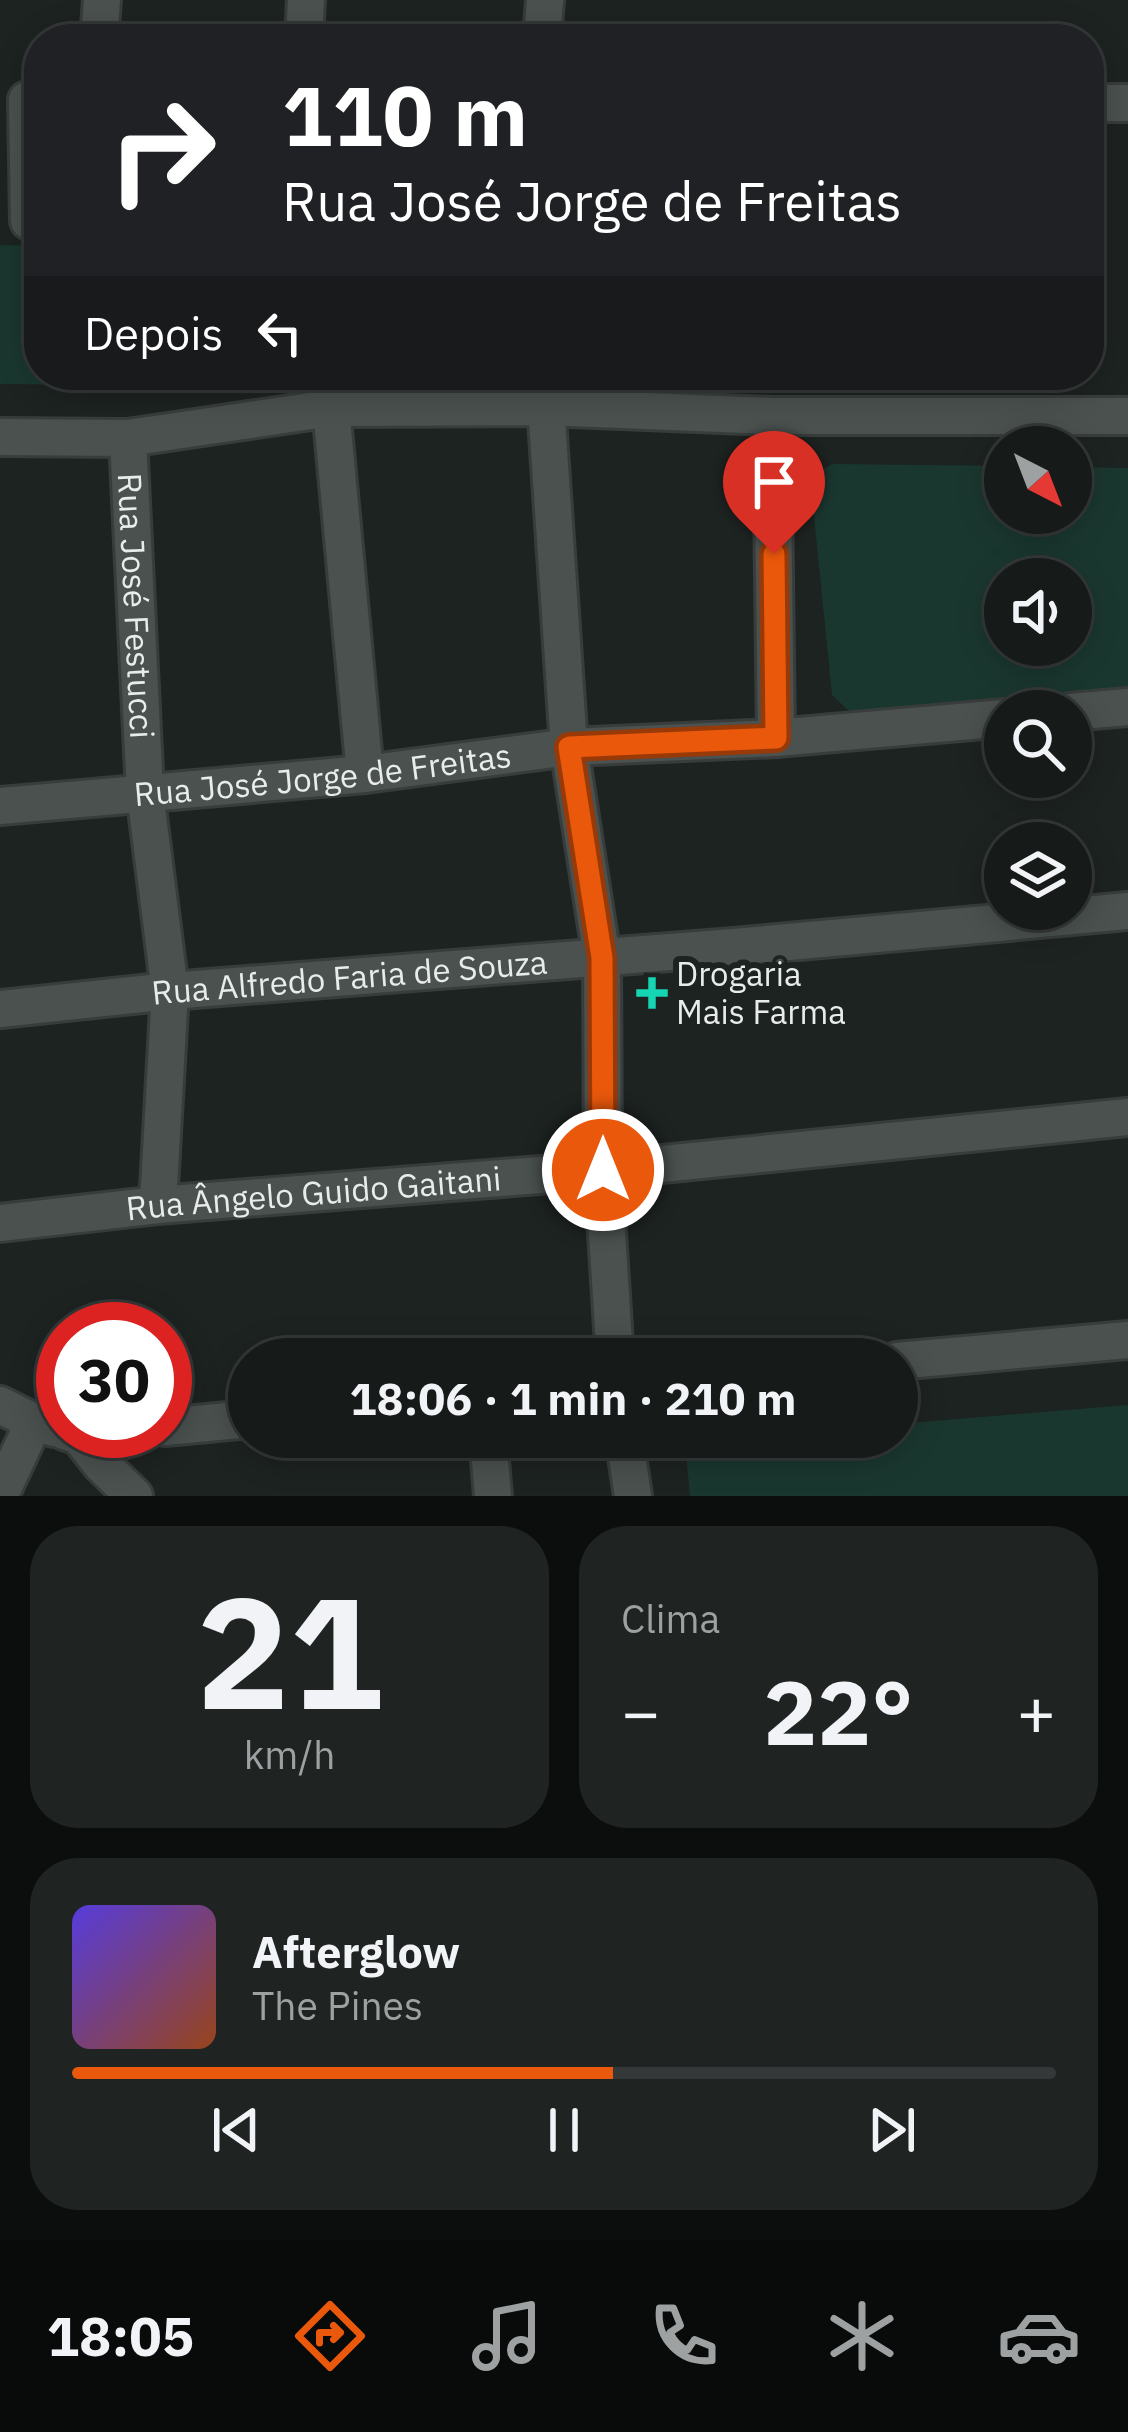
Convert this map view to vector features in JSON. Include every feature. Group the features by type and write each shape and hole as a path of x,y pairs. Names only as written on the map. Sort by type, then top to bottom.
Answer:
{"street":[{"path":"22,100 23,220"},
{"path":"546,391 569,747 602,958 603,1170 614,1338"},
{"path":"0,437 128,438 332,408 546,391 772,416 1128,416"},
{"path":"332,408 365,774"},
{"path":"772,416 776,738"},
{"name":"Rua José Festucci","path":"128,438 145,793 170,992 158,1205"},
{"path":"1092,710 1128,707"},
{"name":"Rua José Jorge de Freitas","path":"0,806 365,774 569,747 776,738 984,720"},
{"name":"Rua Alfredo Faria de Souza","path":"0,1009 1128,911"},
{"name":"Rua Ângelo Guido Gaitani","path":"0,1223 158,1205 603,1170 1128,1117"},
{"path":"918,1359 1128,1340"},
{"path":"0,1405 36,1420"},
{"path":"192,1424 228,1421"},
{"path":"0,1495 36,1456"},
{"path":"94,1458 134,1496"},
{"path":"490,1458 494,1496"},
{"path":"627,1458 633,1496"}],"green space":[{"path":"0,245 24,246 24,384 0,384"},
{"path":"832,464 984,466 984,534 1092,534 1092,467 1128,468 1128,691 984,690 984,702 851,713 832,695 811,486 818,472"},
{"path":"1128,1405 1128,1496 690,1496 686,1458 918,1458 918,1422"}],"place":[{"name":"Drogaria Mais Farma","path":"652,993"}],"route":[{"path":"603,1170 602,958 569,747 776,738 774,554"}]}
